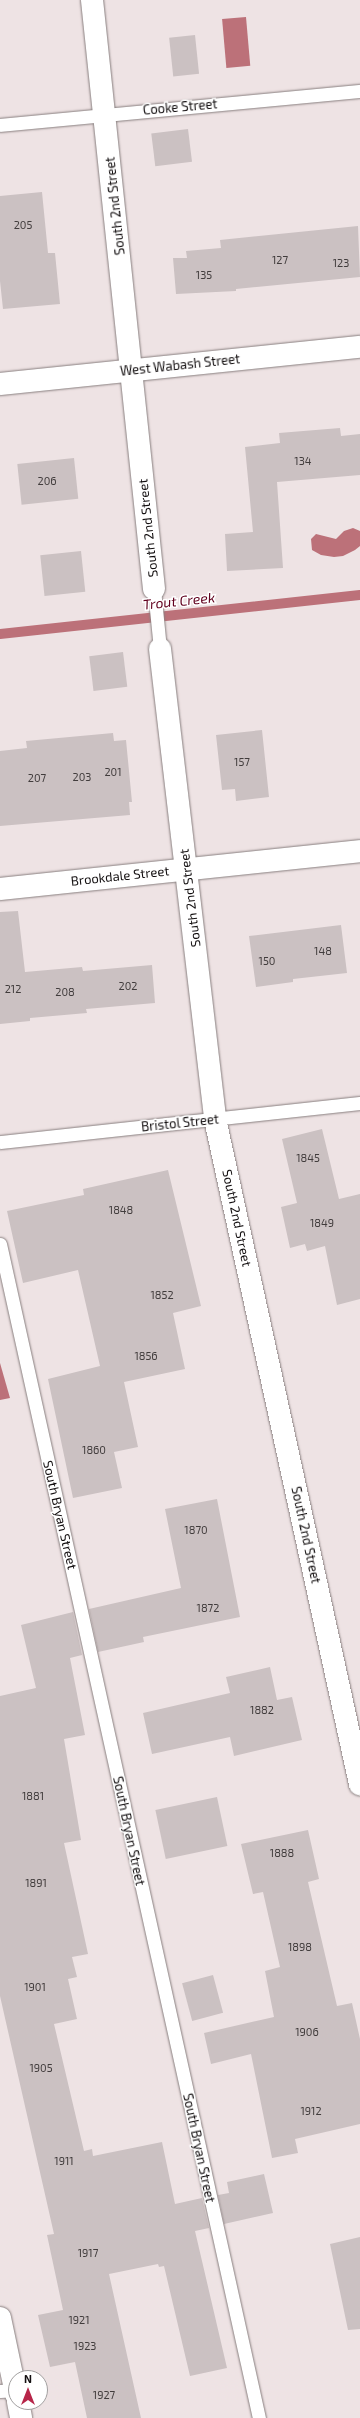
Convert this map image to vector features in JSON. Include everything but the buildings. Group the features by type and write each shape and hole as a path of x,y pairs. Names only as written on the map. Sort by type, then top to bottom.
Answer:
{"street":[{"name":"South 2nd Street","path":"92,0 133,370 154,588"},
{"name":"West Wabash Street","path":"0,384 360,347"},
{"name":"South 2nd Street","path":"160,649 187,869 215,1119 360,1784"},
{"name":"Brookdale Street","path":"0,889 360,851"},
{"path":"0,2318 8,2370"}],"lane":[{"name":"Cooke Street","path":"0,125 360,91"},
{"name":"South 2nd Street","path":"154,588 160,649"},
{"name":"Bristol Street","path":"0,1142 360,1103"},
{"name":"South Bryan Street","path":"0,1244 258,2418"}],"shaded area":[{"path":"246,17 250,66 226,68 222,19"},
{"path":"353,528 360,531 360,546 355,550 343,556 334,557 321,555 312,550 311,539 316,534 336,539 344,531"},
{"path":"0,1363 10,1398 0,1400"}],"waterway":[{"name":"Trout Creek","path":"0,634 360,595"}]}
